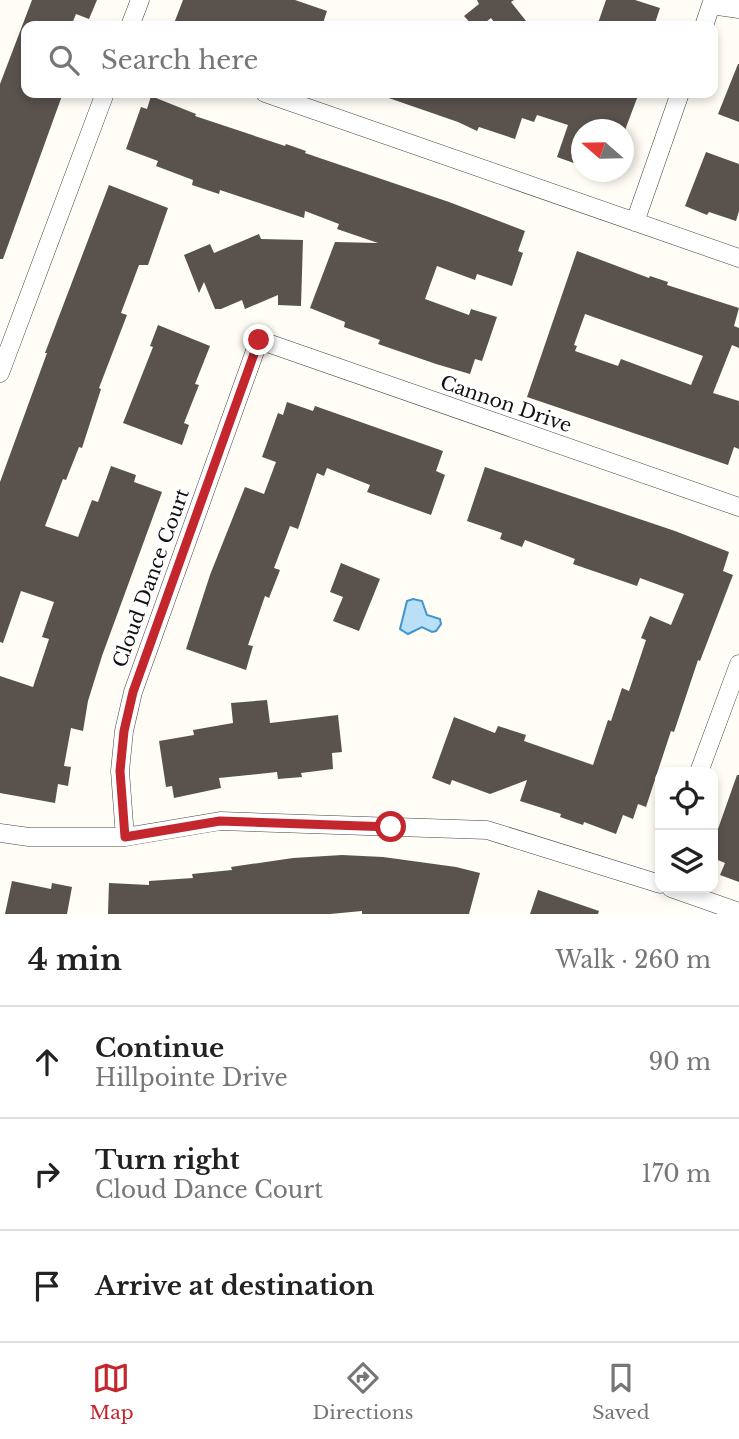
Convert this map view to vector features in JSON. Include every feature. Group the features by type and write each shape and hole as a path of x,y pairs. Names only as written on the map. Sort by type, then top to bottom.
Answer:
{"street":[{"path":"132,21 140,0"},
{"path":"706,21 711,5 739,9"},
{"path":"0,373 103,98"},
{"path":"279,98 739,258"},
{"path":"635,222 678,98"},
{"name":"Cannon Drive","path":"259,340 739,507"},
{"name":"Cloud Dance Court","path":"125,837 120,771 124,731 133,692 259,340"},
{"path":"701,767 739,664"},
{"path":"0,833 29,837 125,837 220,821 486,831 655,881"},
{"path":"689,893 739,912"}],"water":[{"path":"407,601 422,601 427,615 440,619 441,624 436,631 422,627 408,634 400,629"}],"building":[{"path":"32,0 97,0 89,19 76,14 73,21 24,21"},
{"path":"183,0 295,0 327,11 324,21 175,21"},
{"path":"477,0 514,0 511,2 526,21 493,21 491,18 487,21 468,21 464,16 479,4"},
{"path":"606,0 635,0 660,8 656,21 599,21"},
{"path":"21,29 21,98 61,98 3,259 0,259 0,84"},
{"path":"739,64 739,122 718,114"},
{"path":"150,98 156,98 196,114 195,116 285,146 286,144 525,231 518,251 523,253 512,286 477,274 475,280 437,266 425,299 469,315 471,309 497,317 482,361 475,359 470,374 436,364 378,344 380,340 344,327 345,322 310,308 335,242 378,243 337,229 339,224 305,211 304,218 220,190 219,194 192,185 193,180 156,166 158,161 126,149 141,107 147,109"},
{"path":"389,98 637,98 629,119 571,119 571,162 557,157 568,125 537,115 534,122 522,118 515,139 479,127 477,131"},
{"path":"706,152 739,164 739,211 736,221 709,212 707,215 685,206"},
{"path":"109,185 168,208 148,265 139,265 121,313 127,315 99,388 101,389 82,448 79,447 66,480 63,479 45,526 78,537 92,500 98,502 111,466 136,475 134,482 162,492 102,656 88,701 83,731 71,728 64,766 71,767 68,786 58,784 55,803 0,793 0,676 33,687 49,639 42,637 54,602 21,591 3,643 0,642 0,482 45,353"},
{"path":"259,234 261,239 303,240 301,306 278,305 278,295 245,309 242,300 215,309 204,282 199,293 184,255 210,244 214,253"},
{"path":"577,251 649,278 650,276 668,282 667,285 739,308 734,326 739,328 739,348 732,345 713,393 739,401 739,449 734,447 728,465 527,397","holes":["585,314 703,356 691,385 621,359 618,366 575,351 577,346 574,345"]},
{"path":"158,325 210,346 195,384 199,385 184,423 189,425 182,445 123,423 153,347 150,346"},
{"path":"287,402 313,411 315,406 443,451 436,471 445,475 431,515 367,492 370,485 327,468 324,476 317,473 298,529 290,526 274,568 280,570 269,598 265,596 248,645 253,646 246,670 186,649 210,575 245,487 264,494 276,462 262,457 278,413 283,415"},
{"path":"485,467 729,552 723,571 733,575 700,661 698,660 674,732 671,731 659,767 655,767 655,780 646,807 638,804 633,819 623,815 616,834 584,822 583,825 560,817 561,814 520,801 527,780 490,794 452,780 450,785 432,778 454,717 495,733 498,726 526,735 524,741 593,765 622,688 629,691 646,640 641,638 650,616 671,625 684,594 640,578 637,586 573,564 575,559 525,540 522,547 500,539 502,533 467,521"},
{"path":"341,563 380,579 359,631 333,621 343,597 330,592"},
{"path":"267,700 270,723 338,715 342,752 332,753 333,769 301,773 302,777 278,779 277,772 219,778 221,788 174,798 172,786 166,787 159,741 194,735 193,730 233,723 231,703"},
{"path":"739,775 739,882 720,875 725,863 718,860 718,829"},
{"path":"342,855 383,857 480,873 469,914 362,914 362,911 330,914 108,914 109,883 149,885 149,881 193,878 192,874 232,870 231,867 293,858"},
{"path":"12,881 51,889 52,883 72,887 67,914 5,914"},
{"path":"538,890 599,911 598,914 530,914"}],"route":[{"path":"259,340 133,692 124,731 120,771 125,837 220,821 391,827"}]}
